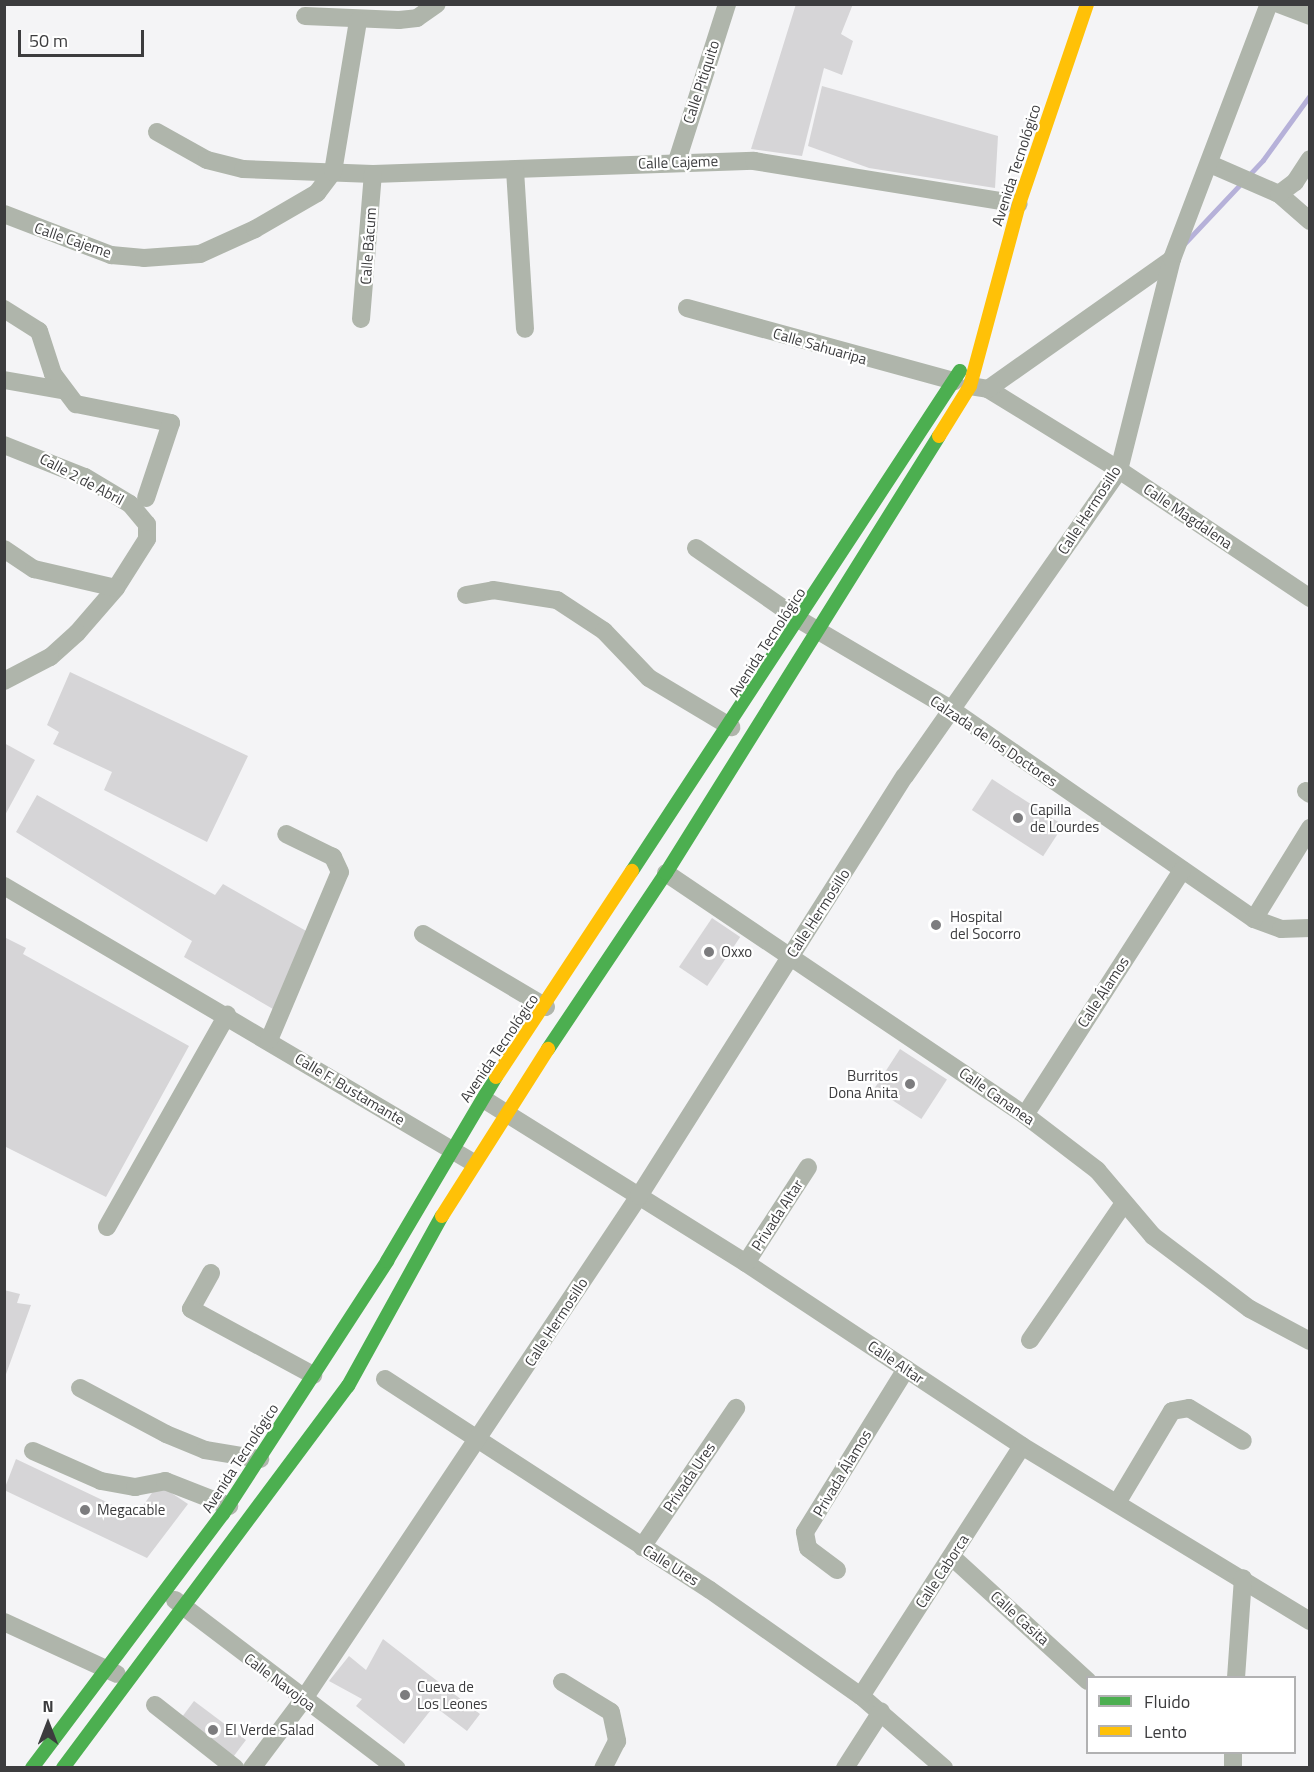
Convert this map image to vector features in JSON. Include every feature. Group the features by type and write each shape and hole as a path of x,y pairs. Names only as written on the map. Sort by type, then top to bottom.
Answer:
{"main road":[{"name":"Avenida Tecnológico","path":"32,1767 166,1593 229,1506 313,1375 450,1149 485,1100 800,620 957,387 983,337 1019,204 1087,4"},
{"name":"Avenida Tecnológico","path":"63,1767 348,1386 472,1162 666,873 960,404 957,387"},
{"path":"957,387 960,404"},
{"path":"854,541 868,550"}],"street":[{"path":"305,16 358,21 417,18 436,4"},
{"name":"Calle Pitiquito","path":"677,161 727,4"},
{"name":"Calle Hermosillo","path":"252,1767 303,1700 478,1440 639,1196 790,956 952,710 1119,470 1172,259 1269,4"},
{"path":"1279,4 1310,16"},
{"path":"333,172 358,21"},
{"name":"Calle Cajeme","path":"157,132 222,166 372,174 515,170 677,161 754,161 1019,204"},
{"path":"1279,194 1295,182 1310,159"},
{"path":"1210,164 1279,194 1310,221"},
{"path":"515,170 525,329"},
{"name":"Calle Cajeme","path":"4,214 111,255 177,259 255,229 317,193 333,172"},
{"name":"Calle Bácum","path":"361,319 372,174"},
{"path":"988,389 1172,259"},
{"name":"Calle Sahuaripa","path":"687,308 957,387"},
{"path":"4,309 39,331 62,390 76,404 171,423 146,498"},
{"path":"4,380 62,390"},
{"name":"Calle Magdalena","path":"957,387 988,389 1119,470 1310,598"},
{"name":"Calle 2 de Abril","path":"4,445 85,477 130,504 147,524 147,539 116,588 50,657 4,681"},
{"name":"Calzada de los Doctores","path":"696,548 800,620 952,710 1254,919 1281,929 1310,928"},
{"path":"4,549 34,568 116,588"},
{"path":"466,595 493,590 557,600 596,624 649,678 731,728"},
{"path":"1254,919 1310,828"},
{"path":"269,1040 340,872 333,857 286,834"},
{"name":"Calle Álamos","path":"1025,1115 1182,870"},
{"name":"Calle Cananea","path":"666,873 1025,1115 1097,1170 1142,1227 1198,1271 1310,1341"},
{"name":"Calle F. Bustamante","path":"4,886 227,1015 472,1162"},
{"path":"423,934 546,1007"},
{"path":"107,1227 227,1015"},
{"name":"Calle Altar","path":"485,1100 746,1263 1022,1446 1243,1578 1310,1621"},
{"name":"Privada Altar","path":"746,1263 808,1167"},
{"path":"1030,1340 1124,1203"},
{"path":"211,1273 191,1309 313,1375"},
{"name":"Privada Álamos","path":"837,1570 808,1548 806,1532 906,1369"},
{"name":"Calle Ures","path":"385,1379 642,1547 861,1696 944,1767"},
{"path":"80,1388 195,1446 260,1459"},
{"name":"Privada Ures","path":"642,1547 736,1408"},
{"path":"1117,1503 1172,1411 1189,1408 1243,1441"},
{"name":"Calle Caborca","path":"861,1696 1022,1446"},
{"path":"33,1451 101,1481 135,1487 165,1482 229,1506"},
{"name":"Calle Casita","path":"952,1557 1086,1679"},
{"path":"1236,1676 1243,1578"},
{"name":"Calle Navojoa","path":"166,1593 303,1700 396,1767"},
{"path":"4,1622 130,1680"},
{"path":"562,1682 611,1712 617,1741 603,1767"},
{"path":"155,1705 235,1767"},
{"path":"845,1767 881,1712"}],"building":[{"path":"796,4 853,4 841,34 853,41 842,75 824,68 802,156 751,149"},
{"path":"822,86 998,136 995,188 869,168 808,146"},
{"path":"70,672 248,756 207,842 104,790 112,772 53,744 59,732 47,725"},
{"path":"4,743 35,760 4,817"},
{"name":"Capilla de Lourdes","path":"992,779 1063,825 1043,856 972,810"},
{"path":"37,795 215,895 223,884 308,932 273,1009 184,957 192,941 16,832"},
{"name":"Oxxo","path":"712,918 740,937 707,986 679,967"},
{"path":"4,937 26,948 23,954 189,1046 106,1197 4,1146"},
{"name":"Burritos Dona Anita","path":"900,1049 947,1079 921,1119 874,1088"},
{"path":"4,1290 20,1294 17,1303 31,1305 5,1377"},
{"name":"Megacable","path":"16,1459 136,1516 158,1484 188,1504 147,1558 4,1490"},
{"name":"Cueva de Los Leones","path":"383,1639 480,1714 467,1731 434,1706 404,1744 356,1706 362,1699 329,1681 349,1656 366,1670"},
{"name":"El Verde Salad","path":"194,1701 246,1740 231,1759 180,1720"}],"waterway":[{"path":"1182,246 1263,160 1310,95"}],"traffic: fast":[{"path":"632,871 960,371"},
{"path":"548,1049 666,873 939,436"},
{"path":"32,1768 223,1514 387,1261 496,1077"},
{"path":"63,1768 348,1386 442,1216"}],"traffic: slow":[{"path":"939,436 970,386 1019,204 1087,4"},
{"path":"496,1077 632,871"},
{"path":"442,1216 548,1049"}],"place":[{"name":"Capilla de Lourdes","path":"1018,818"},
{"name":"Hospital del Socorro","path":"936,925"},
{"name":"Oxxo","path":"709,952"},
{"name":"Burritos Dona Anita","path":"910,1084"},
{"name":"Megacable","path":"85,1510"},
{"name":"Cueva de Los Leones","path":"405,1695"},
{"name":"El Verde Salad","path":"213,1730"}]}
